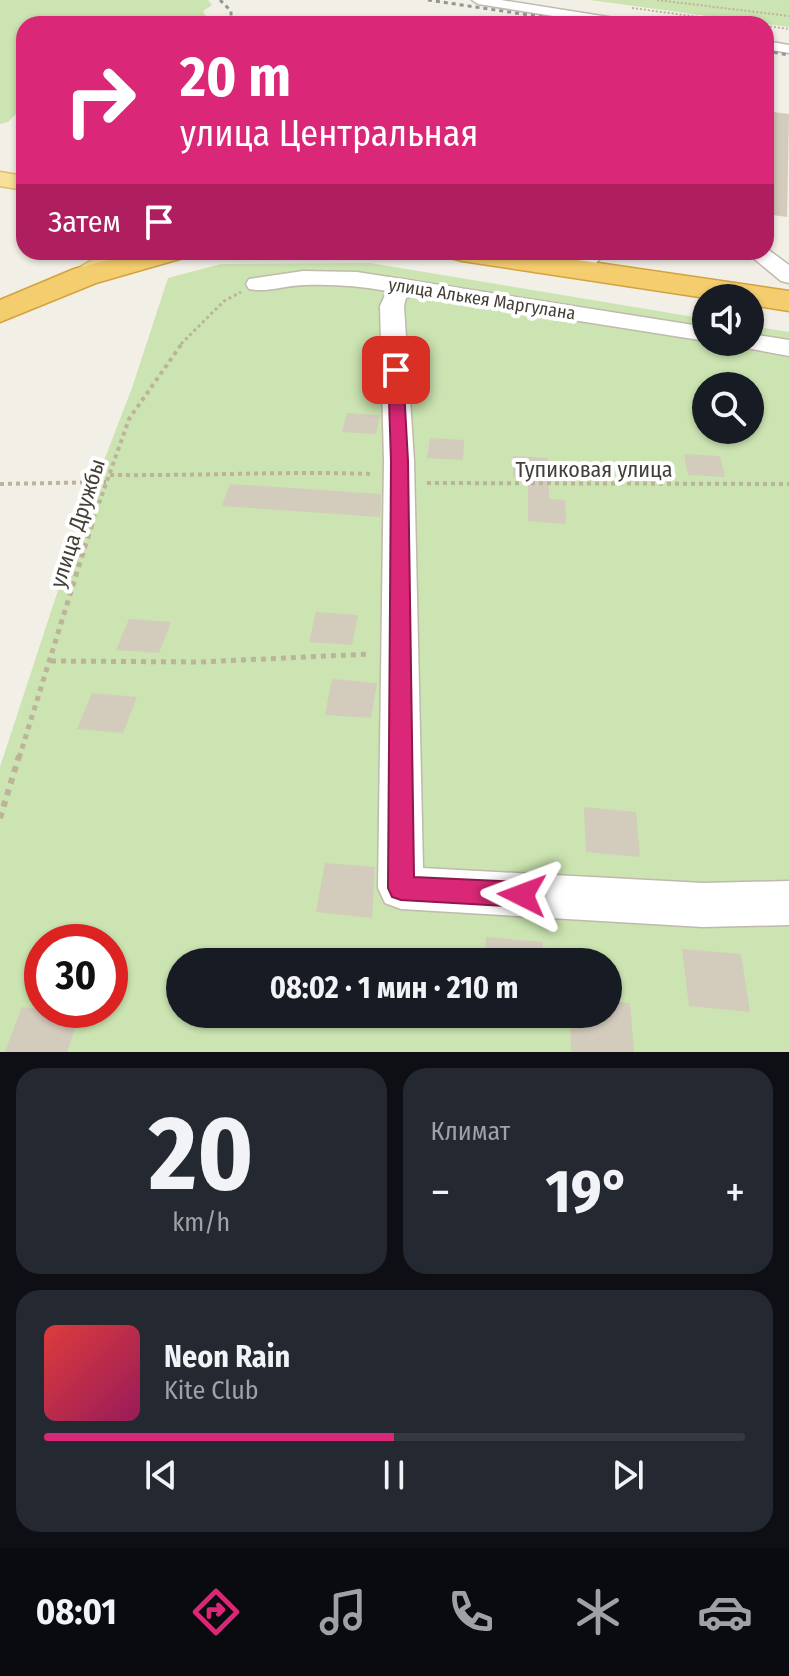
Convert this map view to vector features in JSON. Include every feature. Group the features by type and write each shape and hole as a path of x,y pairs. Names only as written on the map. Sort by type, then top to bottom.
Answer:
{"highway":[{"path":"0,312 85,276 143,260"},
{"path":"586,261 789,301"}],"main road":[{"path":"85,276 112,260"}],"street":[{"path":"487,0 580,16"},
{"path":"768,260 789,276"},
{"name":"улица Алькея Маргулана","path":"257,284 303,278 343,279 692,332"},
{"path":"412,288 396,294 392,306 399,479 401,888 703,905 789,903"},
{"path":"764,344 789,348"}],"path":[{"path":"657,0 789,16"},
{"path":"631,8 691,16"},
{"name":"улица Дружбы","path":"1,815 108,475 129,419 188,334 224,301 257,284"},
{"name":"Тупиковая улица","path":"108,475 232,476 288,471 518,485 789,484"},
{"path":"0,484 106,482"},
{"path":"50,661 200,662 329,658 400,651"}],"green space":[{"path":"0,0 208,0 212,5 203,11 206,16 16,16 16,114 8,122 0,124"},
{"path":"590,0 789,0 789,27 774,25 774,16 707,16"},
{"path":"370,263 692,317 692,356 764,356 764,328 789,332 789,1052 0,1052 0,767 81,520 132,388 168,278 221,264"}],"building":[{"path":"774,112 789,114 787,217 774,215"},
{"path":"347,413 380,415 376,434 342,432"},
{"path":"430,438 464,440 463,460 427,458"},
{"path":"684,454 720,456 725,477 688,475"},
{"path":"513,456 548,458 549,499 565,500 566,524 528,521 528,478 513,477"},
{"path":"230,484 381,494 380,517 222,506"},
{"path":"316,612 358,615 352,645 309,642"},
{"path":"129,619 171,622 159,653 116,650"},
{"path":"332,679 377,683 371,718 325,715"},
{"path":"92,693 137,697 123,733 77,729"},
{"path":"584,807 636,812 640,857 586,852"},
{"path":"325,863 375,867 372,918 316,912"},
{"path":"486,937 543,942 543,948 486,948"},
{"path":"682,949 741,954 750,1012 689,1006"},
{"path":"622,1002 630,1003 634,1052 571,1052 570,1028 622,1028"},
{"path":"22,1007 24,1028 75,1028 67,1052 5,1052"}],"railway":[{"path":"220,0 231,11 231,16"},
{"path":"428,0 536,16"},
{"path":"774,52 789,55"}],"route":[{"path":"396,370 401,888 522,895"}]}
